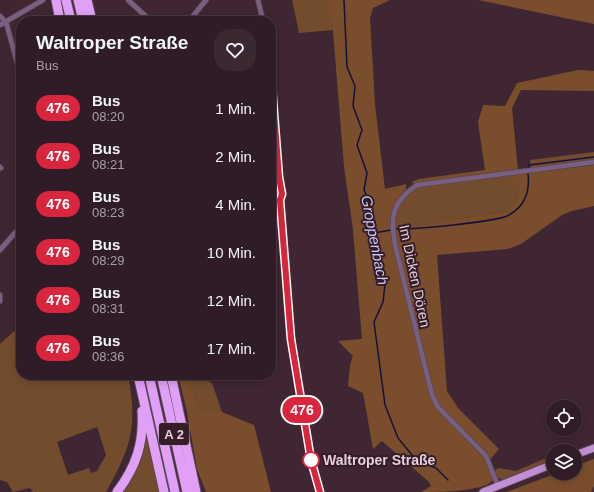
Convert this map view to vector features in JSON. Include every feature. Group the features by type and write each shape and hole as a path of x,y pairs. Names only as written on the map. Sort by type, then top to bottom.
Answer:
{"highway":[{"path":"56,0 59,16"},
{"path":"66,0 70,16"},
{"path":"78,0 81,16"},
{"path":"87,0 91,16"},
{"path":"139,380 164,492"},
{"name":"A 2","path":"150,380 175,492"},
{"name":"A 2","path":"162,380 187,492"},
{"path":"172,380 196,492"},
{"path":"117,492 135,463 141,442 143,421 141,388"},
{"path":"188,456 203,492"}],"main road":[{"path":"582,452 594,448"},
{"path":"483,492 546,467"}],"street":[{"path":"16,16 43,0"},
{"path":"128,0 146,16"},
{"path":"193,16 206,0"},
{"path":"258,0 262,16"},
{"path":"0,16 6,22 16,59"},
{"path":"0,25 16,16"},
{"path":"276,138 279,177 277,185 280,200 291,339 311,460 320,492"},
{"name":"Im Dicken Dören","path":"498,486 486,456 438,407 432,395 392,230 394,213 400,200 408,191 417,186 594,162"},
{"path":"0,250 16,232"},
{"path":"0,295 0,301"}],"shaded area":[{"path":"292,0 325,0 333,30 299,33"},
{"path":"325,0 390,0 373,8 370,18 375,104 385,189 406,184 406,189 392,212 390,230 508,211 517,199 520,185 512,181 511,175 594,165 594,206 562,215 521,244 508,249 437,255 447,391 458,408 499,449 487,463 493,480 480,487 439,492 421,492 431,486 429,482 382,441 373,449 363,393 348,386 350,365 353,356 338,341 362,339 353,230 344,167 333,31"},
{"path":"478,0 594,0 594,24"},
{"path":"578,70 594,71 594,91 521,90 512,108 518,170 413,184 412,182 419,179 485,170 478,122 483,105 505,106 517,83"},
{"path":"594,152 594,161 531,170 530,160"},
{"path":"513,173 513,179 521,183 517,199 508,211 392,230 398,204 419,184"},
{"path":"16,330 16,380 129,380 132,409 130,436 127,449 106,492 33,492 30,488 13,492 7,482 0,480 0,344","holes":["97,427 106,455 97,471 91,473 89,468 68,475 57,442"]},
{"path":"179,380 189,380 199,412 222,412 254,425 271,492 206,492 197,469 187,412"},
{"path":"189,380 206,380 212,383 222,412 199,413"},
{"path":"146,427 160,492 121,492"},
{"path":"546,458 546,463 502,480 497,477 495,471 498,468 516,471"},
{"path":"594,459 594,486 591,492 507,492 546,477 546,480 582,480 582,463"}],"waterway":[{"name":"Groppenbach","path":"344,0 347,67 355,86 353,106 362,130 357,145 367,173 364,190 370,204 385,285 383,302 374,322 385,405 398,438 417,461 436,468 448,480"},
{"path":"528,169 529,165 594,157"},
{"path":"394,229 435,227 502,218 509,215 523,203 527,192 528,174"},
{"path":"374,233 391,230"}],"bus line":[{"name":"476","path":"276,138 282,194 280,200 291,339 311,460 320,492"}],"place":[{"name":"Waltroper Straße","path":"311,460"}]}
